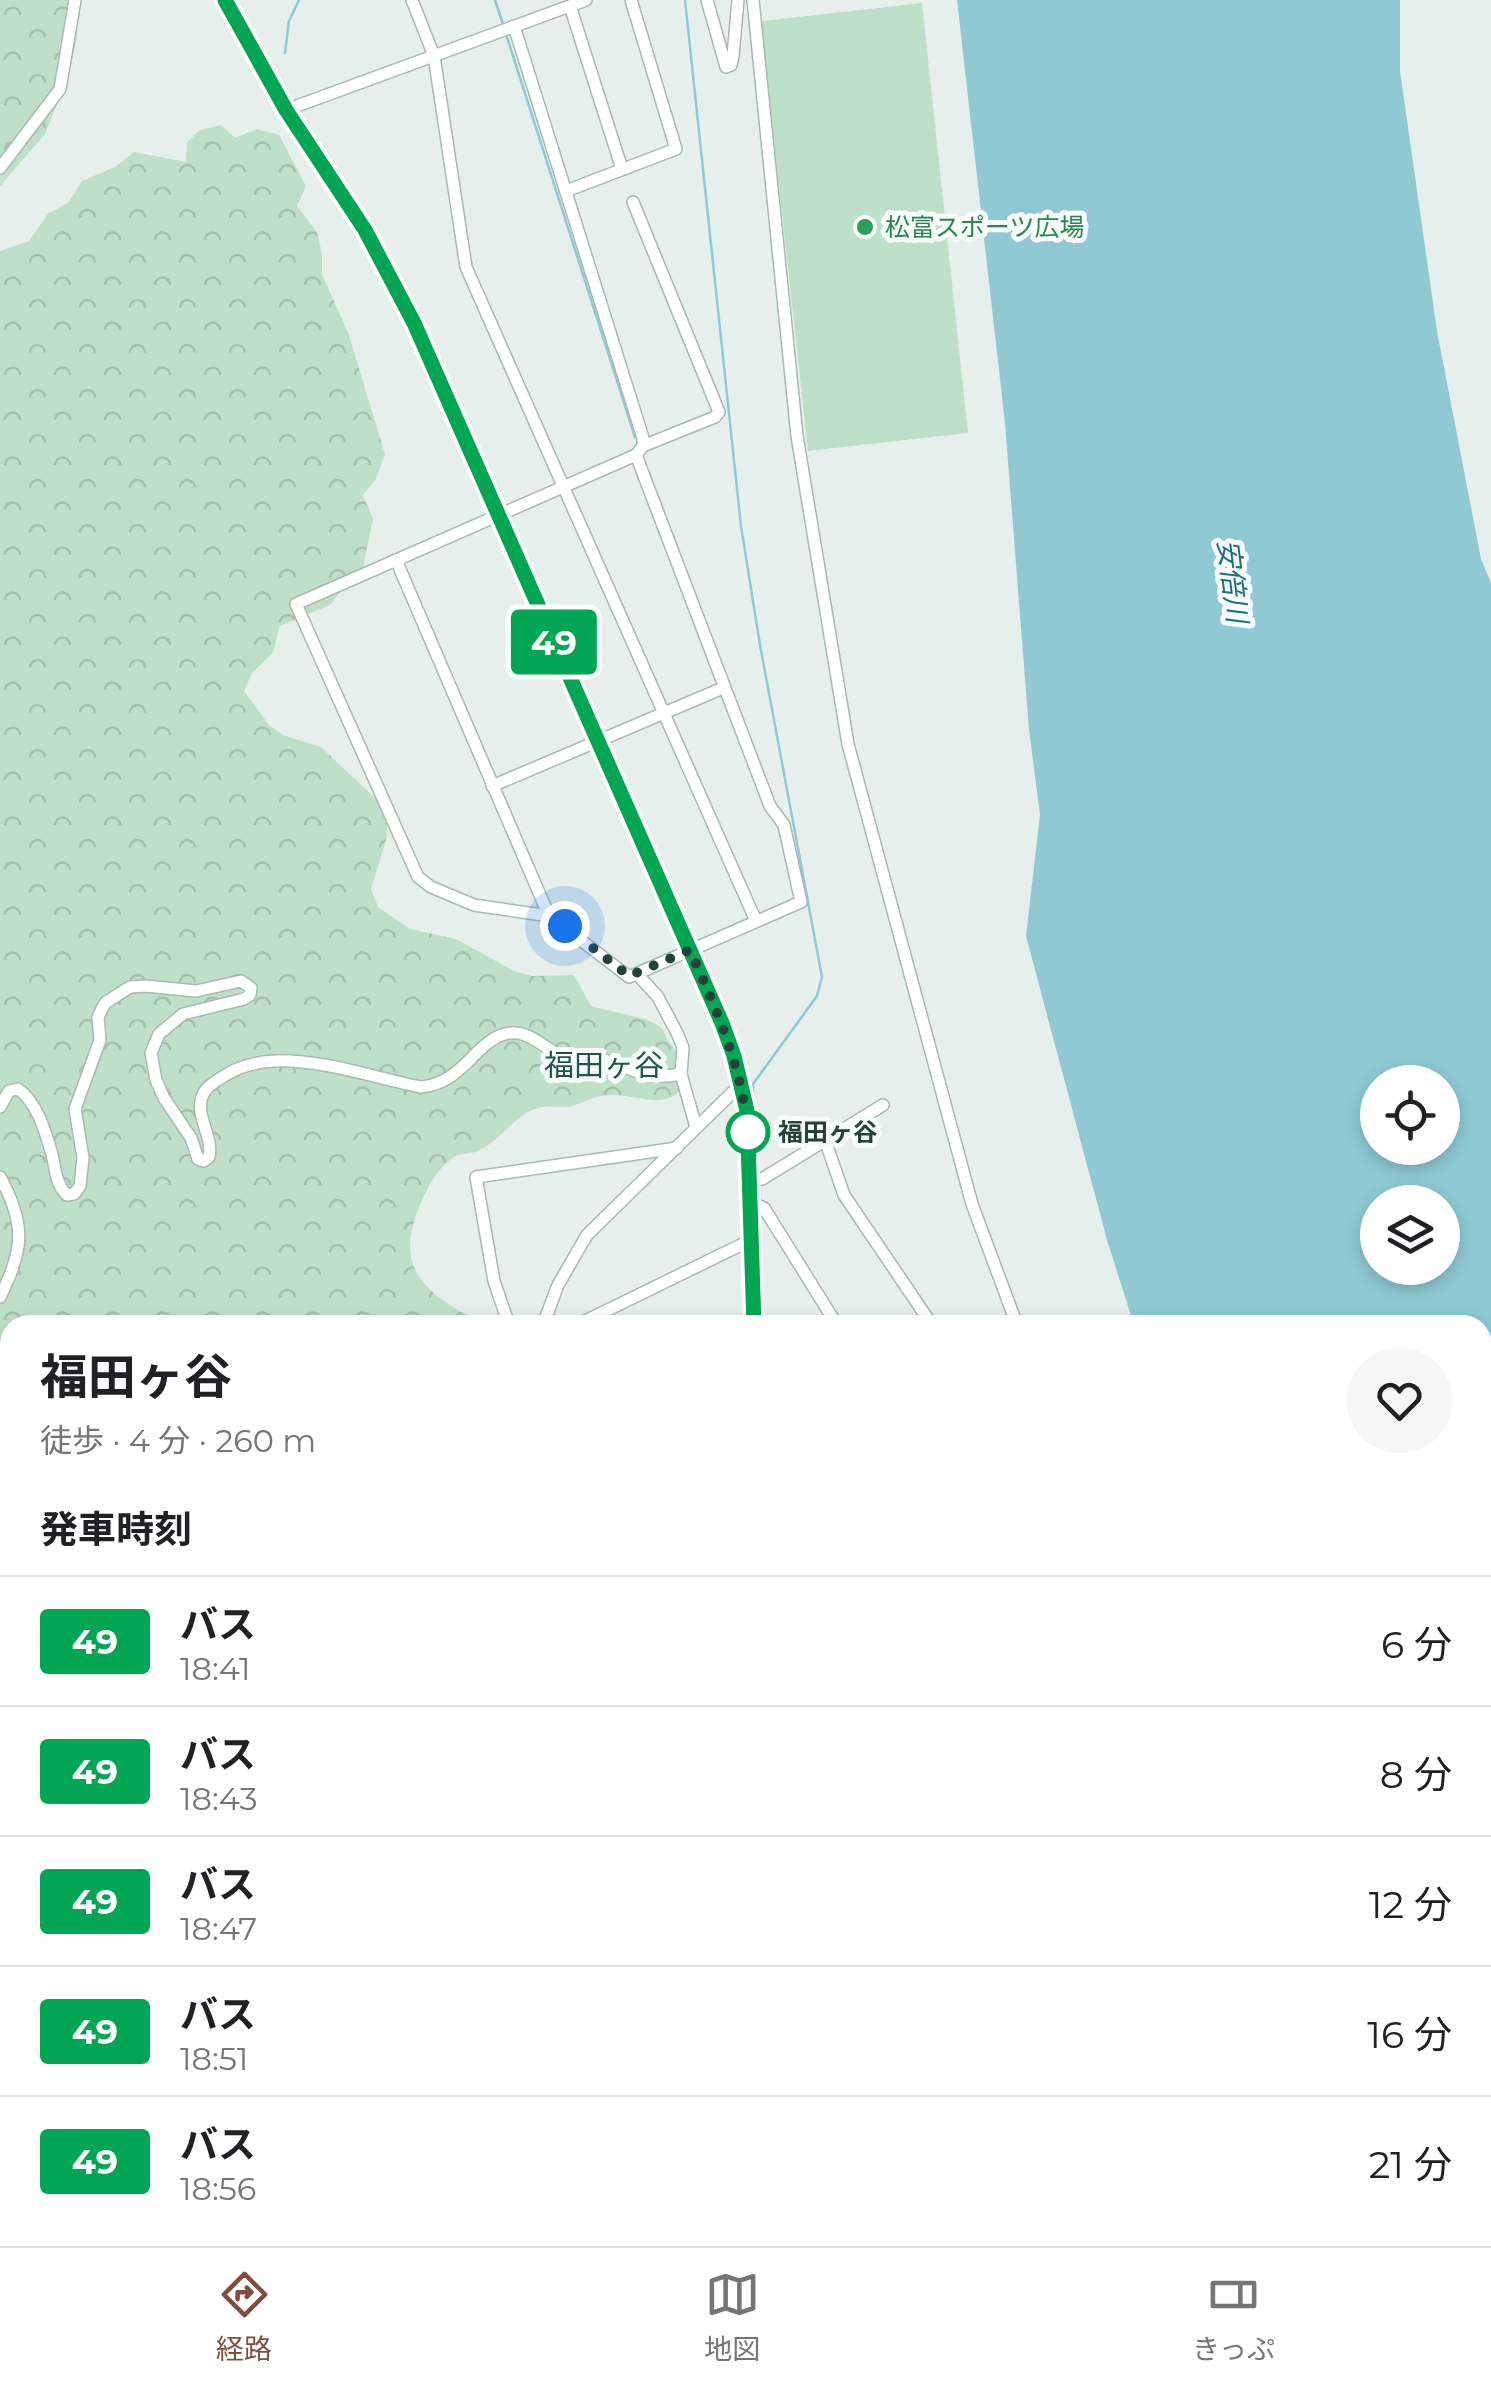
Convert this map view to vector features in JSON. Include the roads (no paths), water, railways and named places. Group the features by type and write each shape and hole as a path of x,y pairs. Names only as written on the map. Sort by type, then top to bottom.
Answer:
{"main road":[{"path":"225,0 286,110 365,230 394,283 722,1023 747,1111 754,1315"}],"street":[{"path":"0,168 60,88 75,0"},
{"path":"412,0 434,56 466,267 756,921"},
{"path":"286,110 586,0"},
{"path":"566,190 676,149 630,0"},
{"path":"707,0 726,68 733,56 738,0"},
{"path":"753,0 797,436 848,744 972,1204 1013,1315"},
{"path":"570,6 622,170"},
{"path":"514,26 643,438 639,450 722,688 770,806 784,825 801,902 629,976 549,916 474,904 431,887 418,876 296,604 564,488 639,450 716,417 719,412 634,202"},
{"path":"396,560 549,916"},
{"path":"492,786 722,688"},
{"path":"637,974 658,997 684,1048 681,1074 696,1126"},
{"path":"0,1108 9,1090 18,1089 27,1095 51,1150 60,1189 67,1195 74,1194 80,1186 82,1158 75,1109 100,1040 98,1017 105,1003 130,988 196,990 241,981 252,988 250,995 183,1014 159,1034 150,1053 164,1098 190,1138 198,1160 210,1158 211,1150 200,1105 202,1094 232,1071 254,1064 296,1060 421,1087 436,1086 504,1034 518,1034 539,1040 569,1060 596,1058 653,1079 681,1074"},
{"path":"546,1315 558,1285 587,1235 741,1084"},
{"path":"749,1180 762,1179 883,1104"},
{"path":"825,1140 844,1195 925,1315"},
{"path":"506,1315 494,1281 476,1177 676,1148"},
{"path":"0,1177 18,1212 19,1252 0,1298"},
{"path":"750,1202 764,1208 830,1315"},
{"path":"606,1315 752,1240"}],"water":[{"name":"安倍川","path":"957,0 1400,0 1400,71 1437,331 1481,559 1491,583 1491,1315 1131,1315 1026,936 1040,815 1029,730 1005,423"}],"waterway":[{"path":"285,53 289,21 299,0"},
{"path":"495,0 504,27"},
{"path":"685,0 741,526 822,977 817,996 753,1084 753,1099"},
{"path":"506,34 635,437"}],"place":[{"name":"松富スポーツ広場","path":"865,227"},
{"name":"福田ヶ谷","path":"748,1132"}],"district":[{"name":"福田ヶ谷","path":"604,1065"}]}
